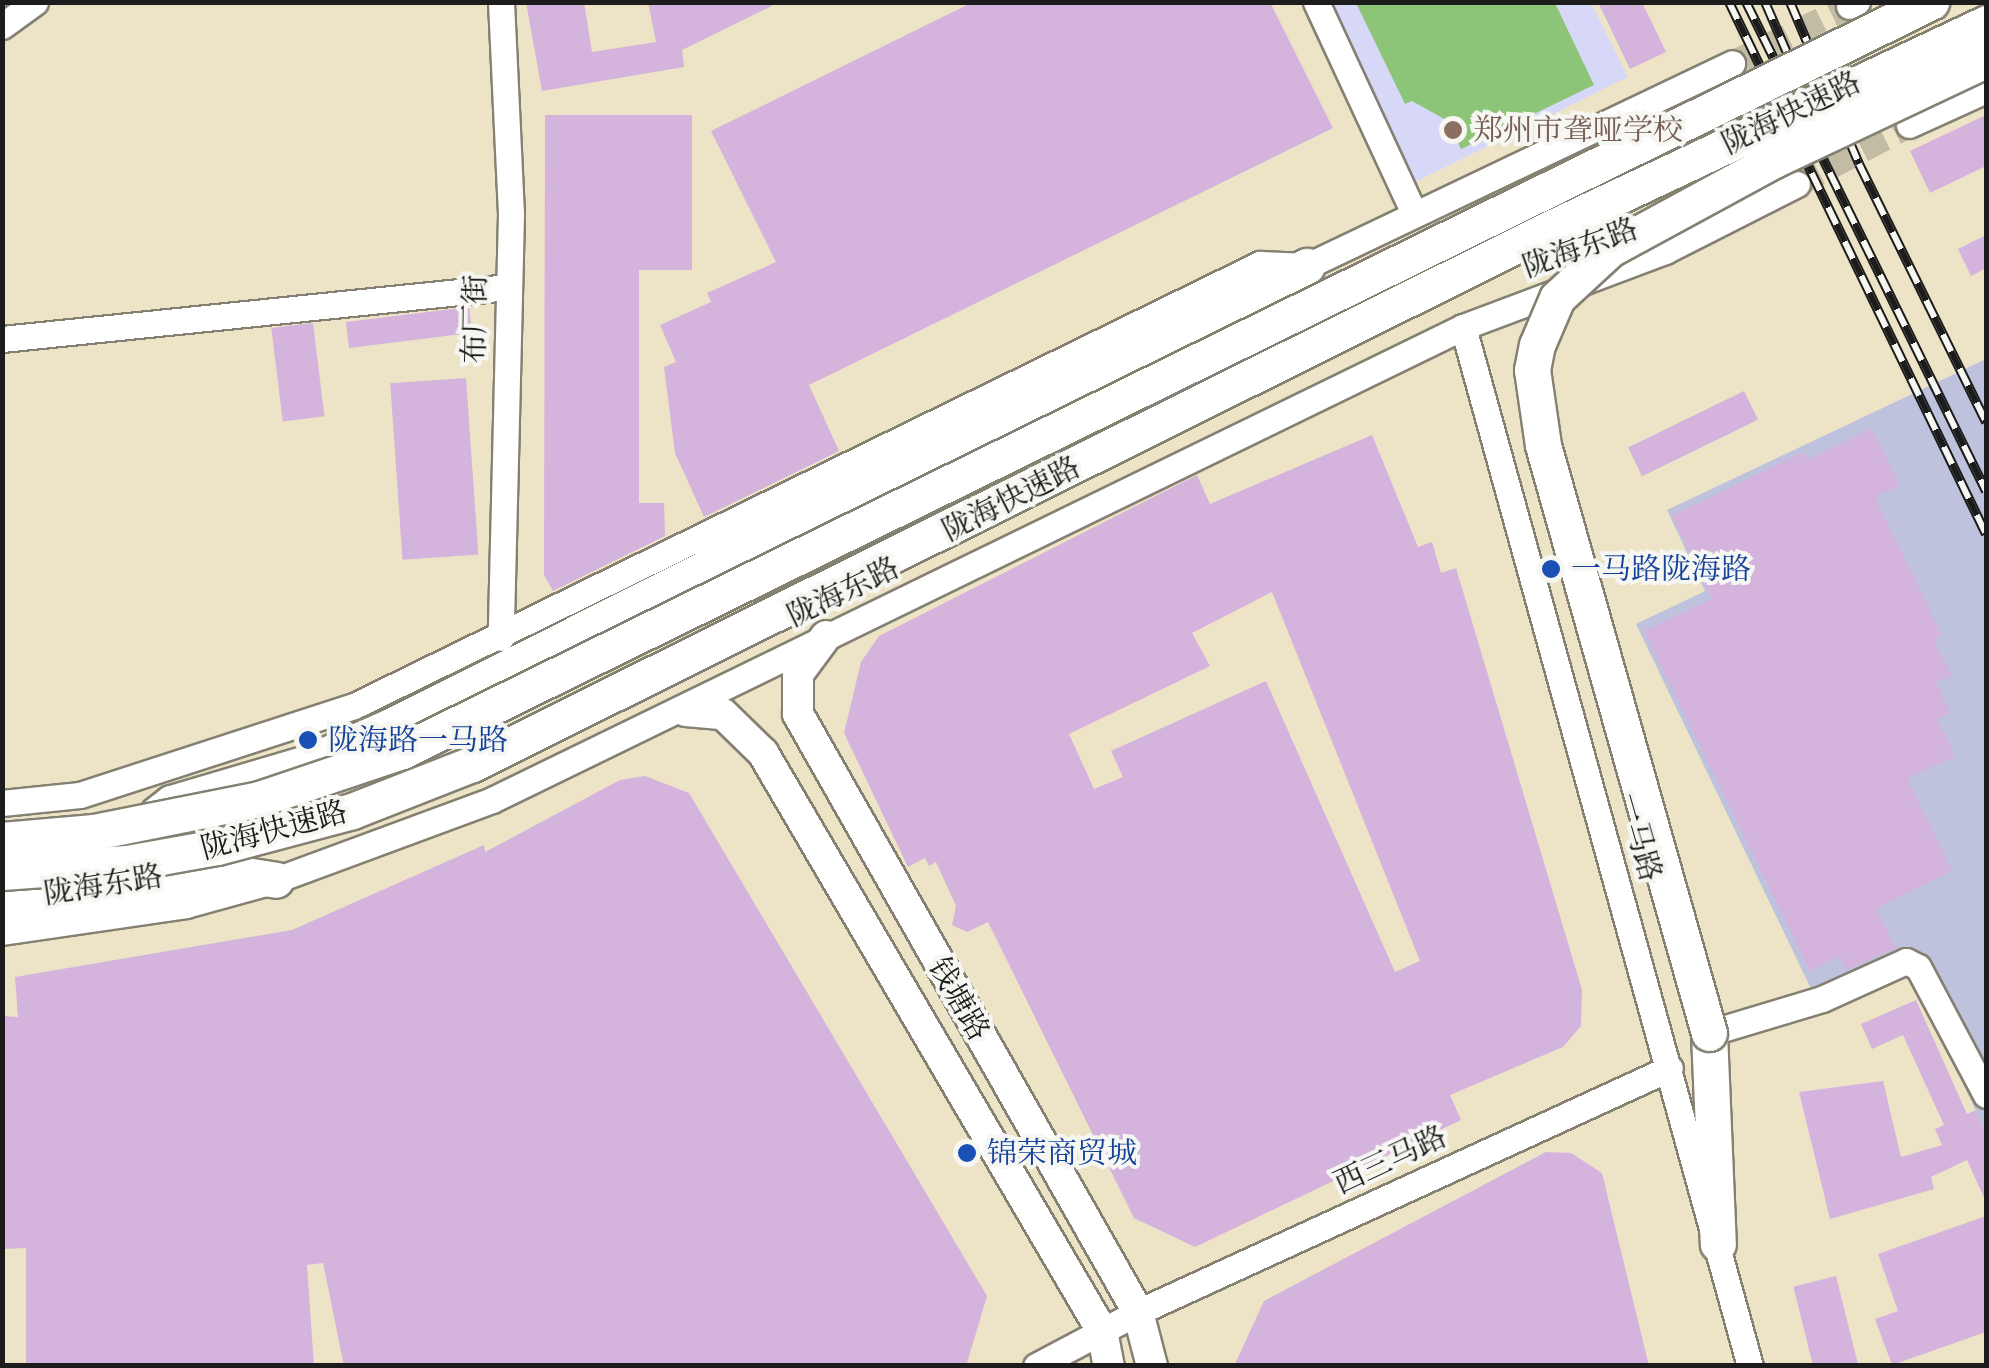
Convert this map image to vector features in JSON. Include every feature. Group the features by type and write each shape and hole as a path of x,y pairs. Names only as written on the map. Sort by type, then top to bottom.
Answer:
{"highway":[{"name":"陇海快速路","path":"2,840 144,824 328,778 502,706 1931,2"},
{"name":"陇海快速路","path":"2,872 127,863 217,847 352,811 472,764 1553,227 1986,23"},
{"path":"1718,1244 1709,1033 1543,446 1532,370 1536,345 1557,298 1610,249 1774,160 1986,60"},
{"path":"144,824 171,803 346,747 1307,266"},
{"path":"2,904 118,900 238,874 276,880"}],"main road":[{"name":"钱塘路","path":"826,636 798,674 798,714 1138,1312 1152,1366"},
{"name":"钱塘路","path":"686,711 724,714 752,735 1102,1331 1109,1366"}],"street":[{"path":"2,26 35,2"},
{"name":"布厂街","path":"501,2 510,116 501,638"},
{"path":"1316,2 1414,213"},
{"path":"2,803 80,794 312,723 501,638 1260,264 1307,266 1732,63"},
{"path":"1909,125 1986,90"},
{"name":"陇海东路","path":"2,932 186,905 276,880 492,800 686,711 826,636 1463,327 1665,251 1796,184"},
{"path":"2,339 508,286"},
{"name":"一马路","path":"1463,327 1750,1366"},
{"path":"1709,1033 1822,999 1906,962 1918,967 1986,1095"},
{"name":"西三马路","path":"1036,1366 1138,1312 1670,1068"}],"shaded area":[{"name":"郑州市聋哑学校","path":"1327,3 1591,3 1628,77 1411,184"},
{"path":"1986,359 1986,1132 1901,954 1814,995 1636,624 1705,591 1667,510"}],"green space":[{"name":"郑州市聋哑学校","path":"1356,3 1555,3 1594,85 1461,149 1448,121 1412,101 1405,104"}],"building":[{"path":"526,2 584,2 592,52 656,42 648,2 780,2 682,50 684,67 542,91"},
{"path":"973,2 1270,2 1333,128 809,385 839,451 704,517 675,453 664,367 676,362 660,325 711,302 707,293 776,262 711,131"},
{"path":"1598,2 1642,2 1666,52 1630,69"},
{"path":"545,115 692,115 692,270 639,270 639,503 664,503 665,536 553,591 544,575"},
{"path":"1986,115 1986,166 1930,193 1910,151"},
{"path":"1986,235 1986,268 1971,276 1958,249"},
{"path":"469,307 472,333 349,348 346,322"},
{"path":"313,323 324,416 283,421 271,328"},
{"path":"466,378 478,555 403,560 390,383"},
{"path":"1744,391 1758,420 1642,476 1628,448"},
{"path":"1872,429 1899,485 1875,497 1942,636 1934,640 1952,675 1936,683 1951,713 1937,719 1955,756 1907,779 1952,871 1876,908 1896,948 1846,970 1840,956 1810,971 1644,631 1712,599 1672,516 1804,452 1808,460"},
{"path":"1372,435 1418,547 1432,542 1441,573 1456,568 1582,990 1581,1026 1563,1047 1450,1095 1461,1120 1195,1247 1134,1218 988,922 967,932 952,925 956,906 936,862 929,866 925,858 908,867 844,733 861,662 879,636 1197,475 1210,504","holes":["1272,592 1420,961 1395,972 1266,681 1111,751 1123,777 1094,789 1069,734 1210,666 1192,633"]},
{"name":"锦荣商贸城","path":"645,776 689,793 987,1296 967,1363 344,1366 323,1263 307,1265 314,1366 26,1366 26,1248 2,1249 2,1016 18,1017 15,977 292,930 484,845 485,852 620,780"},
{"path":"1916,1000 1967,1114 1976,1110 1986,1133 1986,1202 1967,1160 1931,1177 1934,1189 1830,1219 1799,1092 1883,1081 1901,1157 1942,1145 1935,1129 1944,1125 1903,1035 1872,1049 1861,1024"},
{"path":"1546,1152 1571,1153 1602,1173 1649,1366 1234,1366 1264,1301"},
{"path":"1986,1216 1986,1332 1892,1365 1875,1319 1898,1311 1878,1254"},
{"path":"1836,1276 1858,1366 1813,1366 1793,1287"}],"tunnel":[{"path":"1732,63 1849,6"},
{"path":"1797,184 1909,125"}],"railway":[{"path":"1729,2 1986,534"},
{"path":"1746,2 1986,491"},
{"path":"1765,2 1794,69"},
{"path":"1790,2 1859,164 1986,422"}],"place":[{"name":"郑州市聋哑学校","path":"1453,130"},
{"name":"一马路陇海路","path":"1551,569"},
{"name":"陇海路一马路","path":"308,740"},
{"name":"锦荣商贸城","path":"967,1153"}]}
